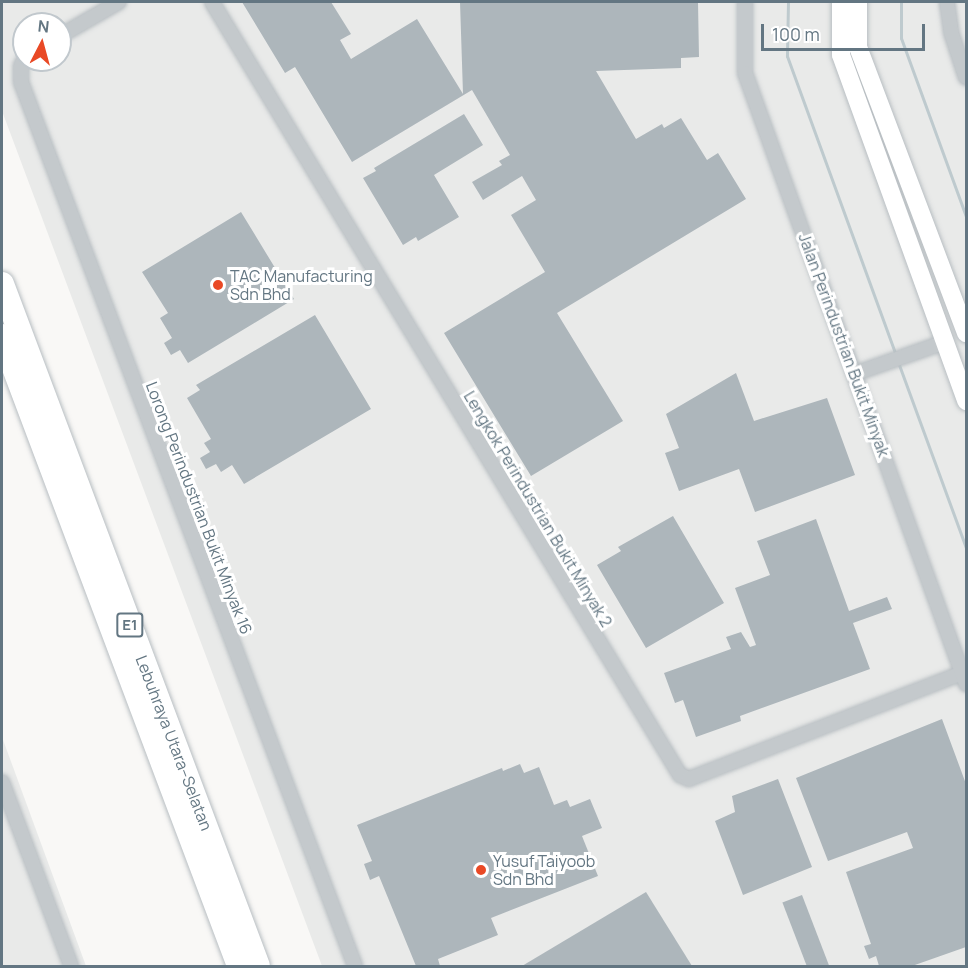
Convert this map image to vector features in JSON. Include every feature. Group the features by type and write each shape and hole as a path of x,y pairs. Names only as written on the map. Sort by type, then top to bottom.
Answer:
{"highway":[{"name":"Lebuhraya Utara–Selatan","path":"2,284 258,966"},
{"name":"Lebuhraya Utara–Selatan","path":"2,336 239,966"}],"main road":[{"path":"841,2 842,55 939,344 966,401"},
{"path":"858,2 858,47 966,333"}],"street":[{"path":"72,29 119,2"},
{"name":"Lengkok Perindustrian Bukit Minyak 2","path":"212,2 680,775 689,779 964,678"},
{"name":"Jalan Perindustrian Bukit Minyak","path":"745,2 745,73 860,372 964,678"},
{"path":"947,2 951,32 966,78"},
{"name":"Lorong Perindustrian Bukit Minyak 16","path":"21,72 21,82 355,966"},
{"path":"860,372 939,344"},
{"path":"2,782 71,966"}],"shaded area":[{"path":"2,2 966,2 966,966 322,966 2,111"},
{"path":"2,737 86,966 2,966"}],"building":[{"path":"242,2 331,2 351,34 340,40 351,59 417,19 463,94 460,2 698,2 699,57 681,58 681,68 596,71 636,139 662,124 664,128 681,118 707,160 718,153 746,199 557,313 623,421 531,476 444,333 545,272 511,215 536,200 522,176 483,200 472,182 502,165 499,161 510,155 472,90 352,162 295,67 285,73"},
{"path":"464,114 483,145 434,175 459,217 418,241 416,237 403,245 363,178 376,171 374,168"},
{"name":"TAC Manufacturing Sdn Bhd","path":"241,212 294,299 188,363 180,350 171,355 164,343 172,338 160,318 168,313 142,272"},
{"path":"315,315 371,409 244,484 232,465 221,472 216,464 206,469 200,458 210,452 204,443 211,439 187,398 200,390 196,385"},
{"path":"736,373 754,421 827,398 855,475 755,512 739,469 679,491 665,453 679,448 666,414"},
{"path":"673,516 724,603 646,648 597,565 621,551 618,547"},
{"path":"816,519 849,611 887,597 892,609 853,623 870,669 740,716 741,721 696,737 683,700 675,703 664,673 731,649 726,637 741,632 750,647 756,645 735,588 770,575 757,541"},
{"path":"942,719 966,784 966,947 912,966 879,966 876,956 869,959 864,946 871,944 846,872 913,848 907,832 828,861 796,778"},
{"name":"Yusuf Taiyoob Sdn Bhd","path":"520,764 524,773 539,767 554,805 567,800 570,807 590,799 602,828 582,836 598,876 491,918 498,935 438,959 440,966 416,966 379,876 370,880 364,864 372,861 357,825 502,768 503,771"},
{"path":"778,779 812,867 743,895 715,821 735,812 732,796"},
{"path":"646,892 692,966 522,966"},
{"path":"802,895 829,966 807,966 782,903"}],"waterway":[{"path":"788,2 787,56 896,356"},
{"path":"901,2 901,38 966,217"},
{"path":"898,362 966,548"}],"place":[{"name":"TAC Manufacturing Sdn Bhd","path":"218,285"},
{"name":"Yusuf Taiyoob Sdn Bhd","path":"481,870"}]}
